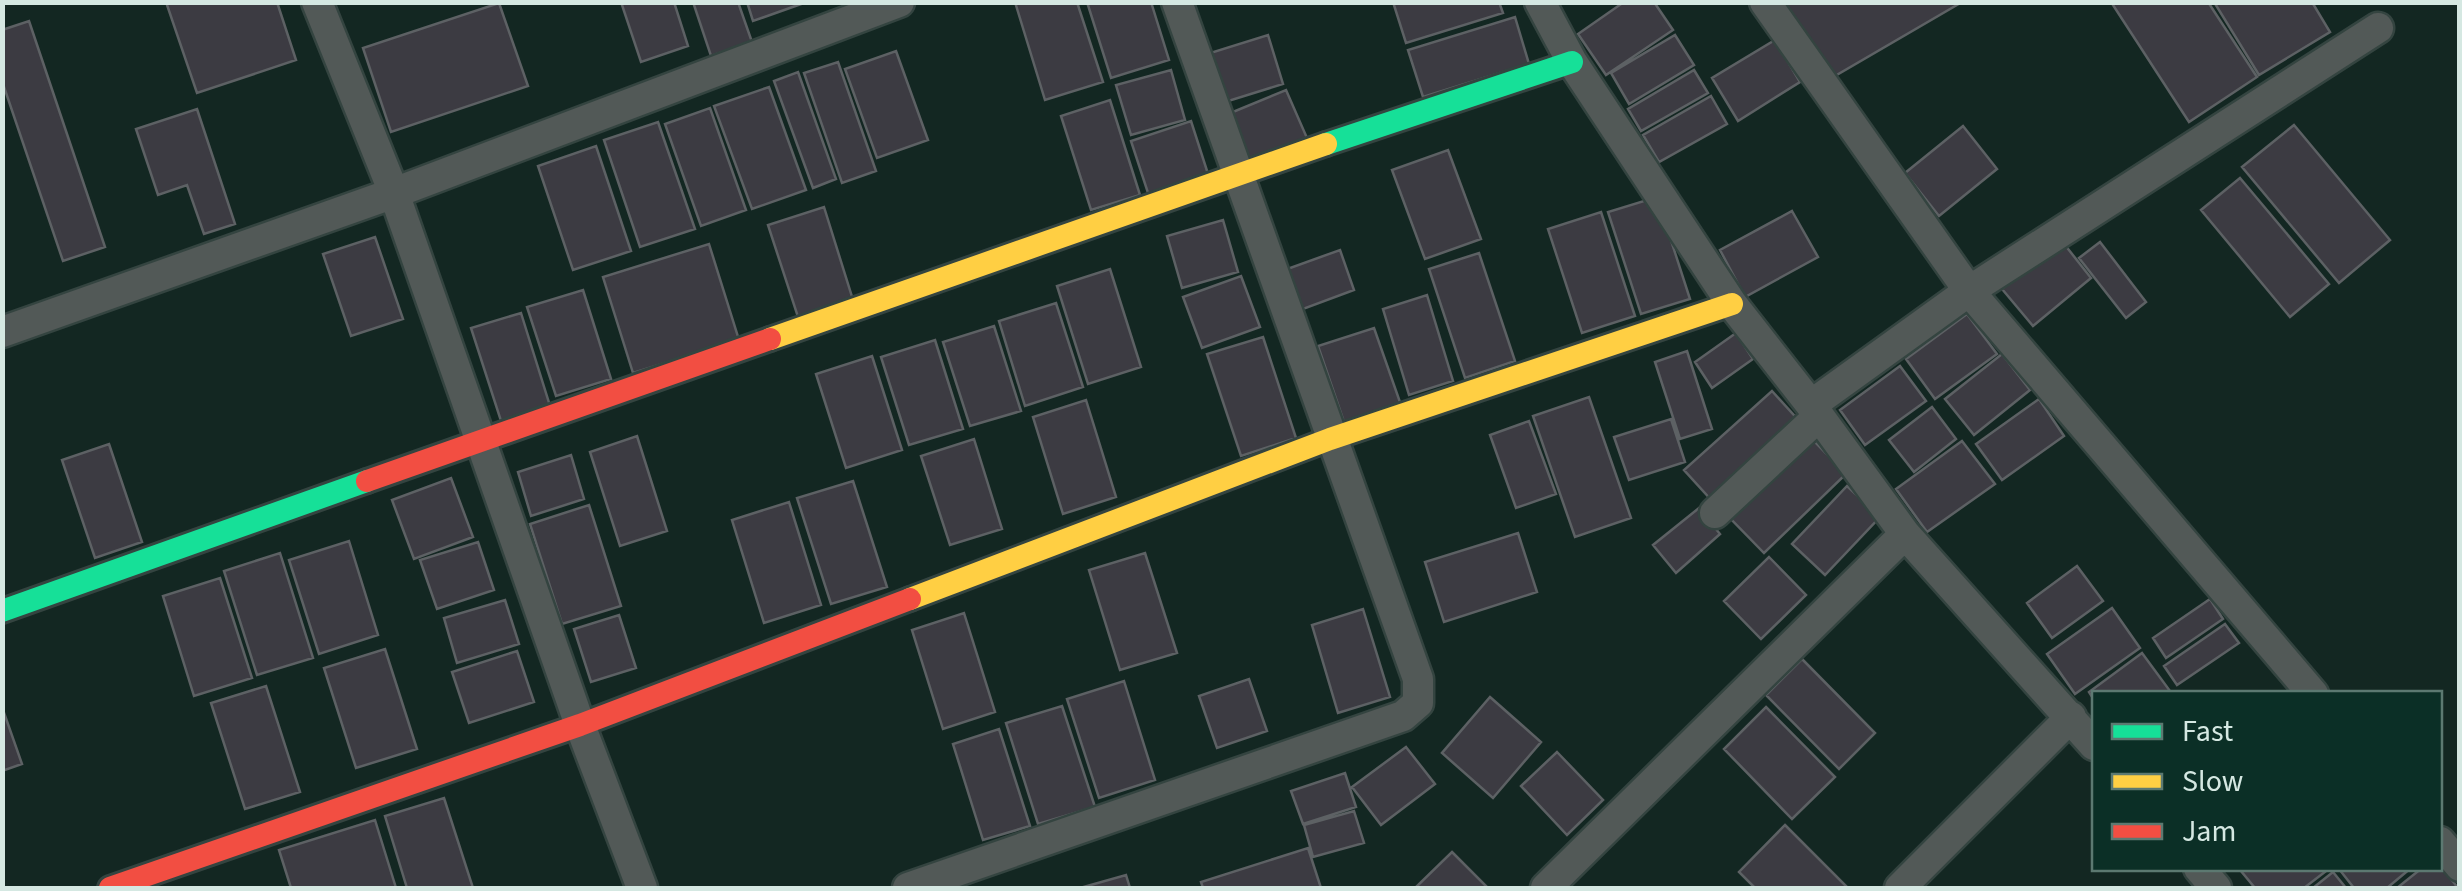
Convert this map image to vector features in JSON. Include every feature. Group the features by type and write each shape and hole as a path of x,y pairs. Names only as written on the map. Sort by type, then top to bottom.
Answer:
{"street":[{"path":"317,2 394,193 580,725 642,888"},
{"path":"2,332 394,193 899,2"},
{"path":"908,888 1403,716 1418,703 1418,679 1177,2"},
{"path":"1540,2 1572,62 1732,304 1816,411 1904,534 2092,743"},
{"path":"1765,2 1969,290 2309,691"},
{"path":"1715,513 1816,411 1969,290 2378,28"},
{"path":"2,611 1237,173 1572,62"},
{"path":"110,888 580,725 1330,439 1732,304"},
{"path":"1546,888 1904,534"},
{"path":"1900,888 2071,717"},
{"path":"2442,844 2460,866"}],"building":[{"path":"166,2 277,2 296,60 197,93"},
{"path":"621,2 674,2 688,46 641,62"},
{"path":"693,2 738,2 752,42 711,56"},
{"path":"747,2 801,2 801,4 753,21"},
{"path":"1015,2 1077,2 1103,82 1045,100"},
{"path":"1087,2 1151,2 1169,60 1111,78"},
{"path":"1393,2 1499,2 1503,13 1406,43"},
{"path":"1624,2 1654,2 1673,30 1606,75 1578,34"},
{"path":"1782,2 1962,2 1828,80"},
{"path":"2111,2 2208,2 2257,77 2189,122"},
{"path":"2214,2 2312,2 2330,32 2259,75"},
{"path":"499,3 528,86 391,132 363,48"},
{"path":"1515,17 1529,64 1423,97 1408,50"},
{"path":"29,21 105,247 63,261 2,81 2,30"},
{"path":"1268,35 1283,84 1222,103 1207,54"},
{"path":"1675,35 1694,65 1629,104 1611,73"},
{"path":"1775,40 1800,82 1738,121 1712,78"},
{"path":"896,51 928,140 877,158 845,69"},
{"path":"838,62 876,171 842,183 804,73"},
{"path":"1171,70 1185,120 1131,135 1116,85"},
{"path":"1694,70 1708,93 1641,131 1628,109"},
{"path":"798,72 836,179 813,188 774,81"},
{"path":"769,87 806,190 752,209 714,106"},
{"path":"1286,90 1307,138 1248,163 1228,114"},
{"path":"1711,96 1727,124 1659,162 1643,135"},
{"path":"1110,100 1140,195 1091,210 1061,116"},
{"path":"710,108 746,210 701,226 665,124"},
{"path":"197,109 235,224 204,234 187,185 158,195 136,129"},
{"path":"1191,121 1209,177 1149,196 1131,141"},
{"path":"658,122 695,229 640,247 604,140"},
{"path":"2294,125 2390,240 2339,283 2242,167"},
{"path":"1963,126 1997,169 1939,216 1905,173"},
{"path":"596,146 631,251 573,270 538,166"},
{"path":"1448,150 1481,239 1425,259 1392,170"},
{"path":"2240,178 2329,284 2290,317 2201,210"},
{"path":"1657,197 1690,299 1641,314 1608,212"},
{"path":"824,207 853,300 798,317 768,225"},
{"path":"1792,211 1818,257 1745,297 1720,250"},
{"path":"1601,212 1635,316 1582,333 1548,229"},
{"path":"1223,220 1238,272 1182,288 1167,236"},
{"path":"375,237 403,319 351,336 323,254"},
{"path":"2061,240 2091,278 2033,326 2002,289"},
{"path":"2100,242 2146,302 2126,318 2079,258"},
{"path":"709,244 739,340 633,373 603,277"},
{"path":"1340,250 1354,290 1295,312 1279,272"},
{"path":"1479,253 1515,361 1465,378 1429,269"},
{"path":"1110,269 1141,367 1088,384 1057,286"},
{"path":"1241,276 1260,327 1202,348 1183,297"},
{"path":"583,290 611,379 556,396 527,307"},
{"path":"1427,295 1453,381 1409,395 1383,309"},
{"path":"1056,303 1083,387 1025,406 999,321"},
{"path":"521,313 550,406 501,421 471,328"},
{"path":"1967,314 1997,354 1935,399 1906,359"},
{"path":"994,326 1021,411 970,426 943,342"},
{"path":"1374,328 1401,405 1345,425 1318,346"},
{"path":"1736,333 1753,359 1712,388 1695,362"},
{"path":"1263,337 1296,438 1241,456 1207,354"},
{"path":"935,340 963,429 909,445 881,357"},
{"path":"1687,351 1712,429 1680,439 1655,362"},
{"path":"2002,354 2030,390 1974,435 1945,399"},
{"path":"872,356 902,450 846,468 816,374"},
{"path":"1900,366 1926,401 1865,445 1840,410"},
{"path":"1772,391 1802,424 1714,503 1684,470"},
{"path":"1589,397 1631,518 1575,537 1533,416"},
{"path":"2039,399 2064,436 2002,480 1976,444"},
{"path":"1086,400 1116,497 1063,514 1033,417"},
{"path":"1932,407 1956,439 1914,472 1889,440"},
{"path":"1671,419 1685,462 1629,480 1614,437"},
{"path":"1529,421 1556,494 1516,508 1490,435"},
{"path":"637,436 667,531 620,546 590,452"},
{"path":"1809,436 1846,474 1764,553 1727,515"},
{"path":"974,439 1002,529 950,545 921,456"},
{"path":"1962,441 1995,484 1927,532 1896,489"},
{"path":"109,444 142,542 95,558 62,460"},
{"path":"571,455 584,499 531,516 518,472"},
{"path":"451,478 473,537 414,559 392,500"},
{"path":"853,481 887,587 831,604 797,498"},
{"path":"1847,486 1880,517 1825,575 1792,544"},
{"path":"789,502 821,605 764,623 732,520"},
{"path":"589,505 621,606 562,624 530,524"},
{"path":"1699,508 1720,534 1676,573 1653,545"},
{"path":"1518,533 1537,592 1444,622 1425,562"},
{"path":"349,541 378,635 319,654 289,560"},
{"path":"478,542 494,590 437,609 420,560"},
{"path":"280,553 313,658 257,675 224,571"},
{"path":"1145,553 1177,653 1120,670 1089,570"},
{"path":"1769,557 1806,595 1761,639 1724,601"},
{"path":"2077,566 2103,601 2052,638 2027,603"},
{"path":"220,578 252,678 194,696 163,596"},
{"path":"2210,599 2223,619 2166,658 2153,638"},
{"path":"505,600 519,644 457,663 444,618"},
{"path":"2112,608 2140,648 2075,694 2047,654"},
{"path":"1363,609 1390,697 1338,713 1312,625"},
{"path":"964,613 995,712 943,729 912,630"},
{"path":"619,615 636,668 591,682 574,629"},
{"path":"2225,624 2239,643 2177,685 2164,666"},
{"path":"385,649 417,749 356,768 324,668"},
{"path":"517,651 534,702 469,723 452,672"},
{"path":"2142,653 2170,691 2092,691 2092,697 2089,692"},
{"path":"1802,659 1875,733 1839,769 1766,695"},
{"path":"1249,679 1267,731 1217,748 1199,696"},
{"path":"1124,681 1155,780 1099,798 1067,699"},
{"path":"266,686 300,792 245,809 211,703"},
{"path":"1490,697 1541,742 1493,798 1442,753"},
{"path":"1062,706 1095,807 1038,824 1006,723"},
{"path":"2,707 22,764 2,771"},
{"path":"1766,707 1835,777 1792,819 1724,749"},
{"path":"999,729 1030,826 983,840 953,744"},
{"path":"1406,747 1435,784 1381,825 1352,787"},
{"path":"1557,752 1603,800 1567,835 1521,786"},
{"path":"1345,773 1356,807 1303,824 1291,791"},
{"path":"444,798 473,888 407,888 385,816"},
{"path":"1354,811 1364,843 1313,857 1304,825"},
{"path":"375,820 396,888 291,888 279,850"},
{"path":"1785,825 1848,888 1755,888 1739,872"},
{"path":"1308,848 1321,888 1203,888 1201,882"},
{"path":"1452,852 1488,888 1415,888"},
{"path":"2442,868 2458,888 2397,888 2418,871 2442,871"},
{"path":"2241,871 2326,871 2304,888 2255,888"},
{"path":"2341,871 2407,871 2387,888 2354,888"},
{"path":"2333,872 2346,888 2313,888"},
{"path":"1126,875 1130,888 1080,888"}],"traffic: fast":[{"path":"1326,144 1572,62"},
{"path":"2,611 367,481"}],"traffic: slow":[{"path":"770,339 1326,144"},
{"path":"910,599 1330,439 1732,304"}],"traffic: jam":[{"path":"367,481 770,339"},
{"path":"110,888 580,725 910,599"}]}
